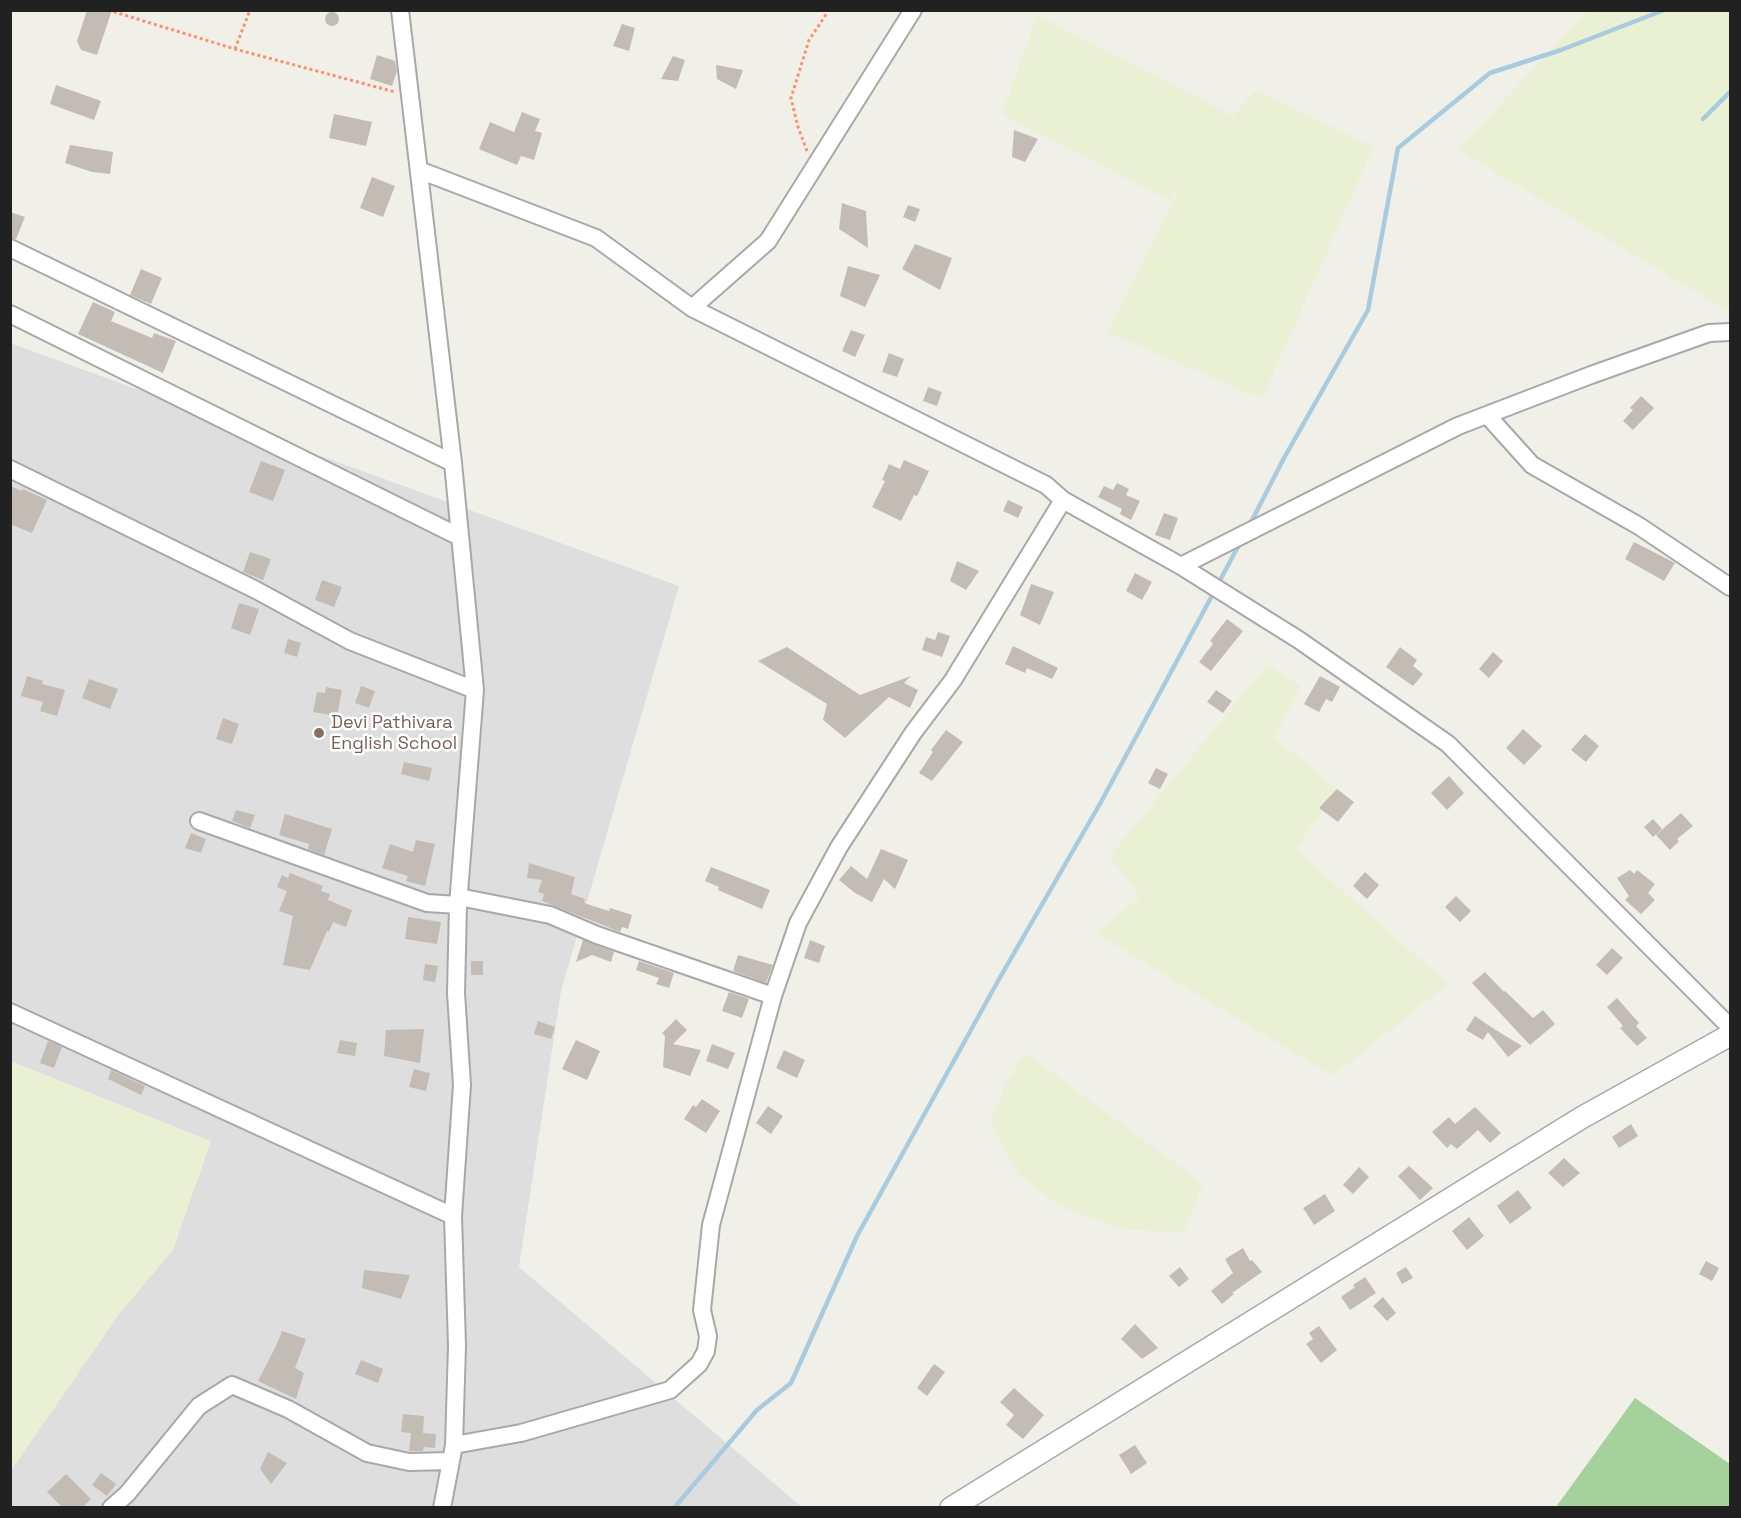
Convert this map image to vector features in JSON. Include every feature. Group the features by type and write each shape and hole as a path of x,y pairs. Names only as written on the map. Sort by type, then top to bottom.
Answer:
{"street":[{"path":"400,10 453,463 475,690 459,901 456,993 462,1085 453,1216 457,1346 452,1453 442,1508"},
{"path":"692,308 768,242 913,10"},
{"path":"419,170 596,238 692,308 1046,485 1063,500 1181,566 1299,640 1448,744 1731,1027"},
{"path":"10,248 453,463"},
{"path":"10,314 460,537"},
{"path":"1181,566 1458,426 1709,333 1731,332"},
{"path":"1487,415 1532,465 1638,526 1731,586"},
{"path":"10,469 254,589 350,641 475,690"},
{"path":"111,1508 127,1494 200,1406 232,1385 288,1409 367,1453 409,1462 452,1453 670,1390 699,1364 706,1351 708,1336 702,1310 711,1225 773,996 798,923 838,847 913,733 953,680 1063,500"},
{"path":"199,821 427,903 459,901 550,915 597,935 773,996"},
{"path":"10,1012 453,1216"},
{"path":"951,1508 1581,1118 1731,1035"}],"path":[{"path":"108,10 410,96"},
{"path":"235,48 250,10"},
{"path":"809,157 791,98 809,40 827,10"}],"shaded area":[{"path":"10,343 679,586 561,991 519,1267 802,1507 11,1507"}],"green space":[{"path":"1588,10 1730,11 1730,312 1458,150"},
{"path":"1037,15 1233,116 1255,91 1374,146 1262,399 1107,332 1180,189 1170,201 1002,114"},
{"path":"1268,664 1301,687 1275,738 1337,789 1296,849 1448,984 1333,1076 1095,933 1140,897 1109,857"},
{"path":"1025,1054 1035,1059 1203,1184 1183,1233 1121,1229 1059,1206 1019,1175 990,1123 1006,1082"},
{"path":"11,1061 211,1141 173,1250 119,1314 11,1471"},
{"path":"1635,1398 1730,1464 1730,1507 1556,1507"}],"building":[{"path":"87,10 112,10 97,55 81,50 77,41"},
{"path":"332,12 337,14 339,19 337,24 332,26 327,24 325,19 327,14"},
{"path":"622,24 635,28 629,51 613,46"},
{"path":"377,55 395,61 397,71 392,86 370,79"},
{"path":"673,56 685,60 678,81 661,79"},
{"path":"716,65 743,70 736,89 717,79"},
{"path":"56,85 101,101 94,120 50,104"},
{"path":"522,112 540,119 535,131 542,133 534,160 521,156 517,165 479,149 490,122 514,132"},
{"path":"334,114 372,122 366,146 329,138"},
{"path":"1014,130 1038,139 1025,162 1012,157"},
{"path":"70,145 113,152 110,174 92,172 65,163"},
{"path":"372,177 395,186 383,217 360,208"},
{"path":"842,203 866,211 868,248 839,229"},
{"path":"908,205 920,209 915,222 903,217"},
{"path":"10,212 25,217 16,239 10,238"},
{"path":"915,244 952,258 940,290 902,269"},
{"path":"848,266 880,275 865,307 840,296"},
{"path":"141,269 162,278 151,304 130,295"},
{"path":"93,302 115,312 111,321 152,338 154,333 176,341 163,373 78,334"},
{"path":"851,330 865,335 855,357 842,351"},
{"path":"889,353 904,359 897,377 882,372"},
{"path":"928,387 942,392 937,406 923,401"},
{"path":"1641,396 1654,408 1633,430 1623,421 1633,410 1630,408"},
{"path":"904,460 929,471 901,521 872,507 885,481 882,480 889,464 900,469"},
{"path":"261,461 285,470 273,501 249,492"},
{"path":"1117,483 1129,489 1126,495 1140,501 1131,520 1120,514 1122,509 1098,497 1104,486 1113,490"},
{"path":"10,486 47,500 32,533 10,524"},
{"path":"1008,500 1023,507 1018,518 1003,511"},
{"path":"1164,513 1178,518 1170,540 1155,535"},
{"path":"1634,542 1675,563 1664,581 1625,559"},
{"path":"250,552 271,559 263,580 243,572"},
{"path":"957,561 979,571 966,590 950,581"},
{"path":"1135,573 1152,582 1142,600 1126,591"},
{"path":"322,580 342,587 334,607 315,600"},
{"path":"1031,584 1054,592 1040,625 1020,615"},
{"path":"239,603 259,609 250,635 231,628"},
{"path":"1227,619 1243,631 1211,671 1199,662 1213,644 1210,641"},
{"path":"938,632 950,636 942,657 922,650 926,637 935,640"},
{"path":"288,639 301,643 297,657 284,653"},
{"path":"1013,646 1058,668 1052,679 1027,668 1025,673 1005,664"},
{"path":"787,647 860,695 911,676 904,683 918,690 910,708 889,697 845,738 823,720 827,704 758,661"},
{"path":"1400,647 1417,660 1413,666 1423,674 1413,686 1386,667"},
{"path":"1493,652 1503,661 1489,678 1479,669"},
{"path":"27,676 43,681 42,684 65,690 57,716 40,711 43,702 21,696"},
{"path":"1320,676 1340,687 1332,702 1326,699 1319,712 1304,704"},
{"path":"89,679 118,689 110,709 82,698"},
{"path":"361,686 375,691 369,708 355,703"},
{"path":"326,687 342,690 337,716 313,712 317,692 325,693"},
{"path":"1216,690 1232,701 1223,713 1207,702"},
{"path":"223,718 239,724 232,744 216,739"},
{"path":"1523,729 1542,746 1524,765 1506,748"},
{"path":"946,730 963,742 932,781 919,773 933,752 931,750"},
{"path":"1585,734 1599,746 1586,762 1571,750"},
{"path":"404,762 432,768 429,781 401,774"},
{"path":"1156,768 1168,774 1160,789 1148,783"},
{"path":"1449,776 1464,793 1447,810 1431,793"},
{"path":"1337,789 1354,802 1338,822 1319,808"},
{"path":"236,810 255,815 250,828 232,821"},
{"path":"1681,813 1693,826 1677,839 1679,841 1670,850 1656,835"},
{"path":"285,814 332,829 324,855 308,849 309,844 279,835"},
{"path":"1653,819 1662,829 1653,837 1644,827"},
{"path":"191,833 206,839 201,853 185,848"},
{"path":"416,840 435,844 425,886 406,881 408,876 382,868 390,844 413,852"},
{"path":"881,849 908,860 895,889 884,879 872,902 855,893 839,880 851,866 867,879"},
{"path":"529,863 575,877 571,894 585,899 584,903 632,915 628,929 622,927 620,932 542,901 544,894 538,892 542,880 527,878"},
{"path":"711,867 770,890 762,909 718,890 719,887 705,881"},
{"path":"1630,870 1634,874 1637,870 1655,884 1648,893 1655,900 1641,914 1625,900 1629,896 1617,878"},
{"path":"1365,872 1379,885 1367,899 1353,886"},
{"path":"290,873 323,886 321,891 330,894 328,900 352,910 346,927 333,922 310,970 283,965 293,916 279,911 287,891 277,887 282,875 288,878"},
{"path":"1456,896 1471,911 1460,922 1445,907"},
{"path":"408,917 441,922 437,944 405,939"},
{"path":"583,940 614,952 611,962 592,955 576,962"},
{"path":"810,940 825,946 819,963 804,958"},
{"path":"1612,948 1623,958 1607,975 1596,965"},
{"path":"738,955 773,965 766,983 733,971"},
{"path":"471,961 483,961 483,975 471,975"},
{"path":"639,961 674,973 669,988 656,984 659,978 636,970"},
{"path":"425,964 438,966 435,982 423,980"},
{"path":"1485,972 1533,1018 1543,1010 1555,1024 1530,1045 1472,983"},
{"path":"729,992 749,999 742,1018 722,1011"},
{"path":"1617,998 1639,1023 1636,1026 1647,1038 1637,1046 1620,1028 1623,1026 1607,1007"},
{"path":"1475,1016 1522,1046 1508,1057 1488,1032 1483,1040 1466,1030"},
{"path":"676,1019 687,1030 673,1044 701,1050 690,1076 663,1067 665,1036 662,1033"},
{"path":"538,1021 555,1027 551,1039 534,1034"},
{"path":"424,1029 420,1063 384,1056 386,1030"},
{"path":"340,1040 357,1043 355,1056 337,1053"},
{"path":"576,1040 600,1051 587,1080 562,1069"},
{"path":"48,1041 62,1047 54,1068 40,1063"},
{"path":"712,1044 735,1053 728,1069 706,1061"},
{"path":"784,1050 805,1060 797,1078 776,1068"},
{"path":"414,1069 430,1073 426,1091 409,1087"},
{"path":"111,1070 145,1086 141,1095 108,1079"},
{"path":"702,1099 720,1111 706,1133 684,1119 693,1105 696,1107"},
{"path":"768,1106 783,1116 771,1134 756,1123"},
{"path":"1475,1107 1501,1133 1490,1143 1478,1130 1457,1149 1451,1144 1447,1148 1432,1132 1449,1117 1455,1124"},
{"path":"1631,1124 1638,1136 1619,1148 1612,1137"},
{"path":"1564,1158 1580,1173 1563,1187 1548,1173"},
{"path":"1409,1166 1433,1188 1420,1200 1398,1176"},
{"path":"1359,1167 1369,1177 1353,1194 1343,1185"},
{"path":"1518,1190 1532,1208 1510,1224 1497,1206"},
{"path":"1325,1194 1335,1211 1314,1225 1303,1208"},
{"path":"1469,1217 1484,1236 1467,1250 1452,1231"},
{"path":"1243,1248 1250,1261 1252,1260 1262,1272 1232,1293 1234,1294 1222,1304 1211,1291 1233,1273 1225,1259"},
{"path":"1706,1261 1719,1268 1712,1281 1699,1274"},
{"path":"1180,1267 1189,1279 1179,1287 1169,1276"},
{"path":"1406,1267 1413,1278 1402,1284 1396,1273"},
{"path":"364,1270 410,1275 401,1299 362,1288"},
{"path":"1365,1277 1376,1293 1350,1310 1341,1297"},
{"path":"1383,1297 1396,1313 1387,1321 1373,1306"},
{"path":"1135,1324 1158,1348 1142,1359 1121,1339"},
{"path":"1319,1326 1337,1350 1321,1363 1306,1344 1313,1339 1309,1333"},
{"path":"282,1331 306,1339 295,1368 304,1373 296,1399 258,1381"},
{"path":"361,1360 383,1369 378,1383 355,1374"},
{"path":"934,1364 945,1372 927,1396 917,1388"},
{"path":"1014,1388 1044,1415 1023,1439 1006,1425 1014,1415 1000,1402"},
{"path":"403,1414 424,1416 423,1433 436,1434 435,1448 424,1447 423,1451 409,1451 411,1433 401,1432"},
{"path":"1135,1445 1147,1463 1131,1474 1119,1455"},
{"path":"268,1452 287,1463 271,1484 260,1469"},
{"path":"101,1473 116,1484 107,1496 92,1485"},
{"path":"66,1474 91,1499 82,1508 63,1508 47,1492"}],"waterway":[{"path":"1249,526 1284,458 1368,310 1398,148 1490,73 1561,50 1664,10"},
{"path":"1703,119 1730,92"},
{"path":"1218,584 1241,541"},
{"path":"674,1508 757,1410 791,1383 857,1236 998,981 1101,802 1214,592"}],"place":[{"name":"Devi Pathivara English School","path":"319,733"}]}
